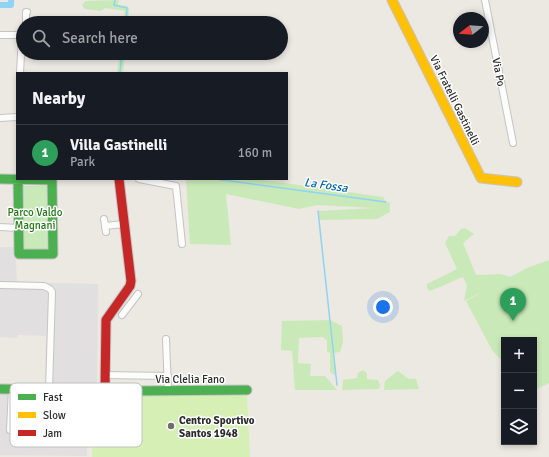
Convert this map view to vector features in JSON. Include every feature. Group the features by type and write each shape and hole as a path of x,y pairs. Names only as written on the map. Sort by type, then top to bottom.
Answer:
{"street":[{"name":"Via Fratelli Gastinelli","path":"392,0 481,178 517,182"},
{"name":"Via Po","path":"485,0 513,143"},
{"path":"26,16 27,12"},
{"path":"0,35 16,34"},
{"path":"20,72 21,60"},
{"path":"0,118 16,117"},
{"path":"0,179 16,179"},
{"path":"18,180 19,254 53,254 52,180"},
{"path":"105,383 106,320 130,286 131,281 119,180"},
{"path":"145,180 176,186 182,244"},
{"path":"104,219 105,229 124,224"},
{"path":"0,227 18,228"},
{"path":"0,285 44,286 50,289 52,296 49,383"},
{"path":"122,315 138,294"},
{"path":"120,300 129,306"},
{"path":"166,339 168,391"},
{"path":"105,375 168,376"},
{"name":"Via Clelia Fano","path":"142,391 247,390"}],"shaded area":[{"path":"0,247 15,247 17,282 98,284 97,383 45,383 46,336 18,335 17,338 0,337"},
{"path":"0,384 10,384 10,447 87,447 87,456 0,455"}],"green space":[{"path":"119,0 118,5 127,6 129,8 128,16 124,16 125,11 105,8 101,11 85,9 82,6 85,1"},
{"path":"119,60 124,60 123,72 117,72"},
{"path":"186,180 263,180 383,197 386,202 390,203 390,212 377,219 319,220 318,211 374,208 317,205 299,209 226,194 231,245 190,244"},
{"name":"Parco Valdo Magnani","path":"23,186 47,186 47,250 23,250"},
{"path":"465,228 474,234 463,243 476,275 501,274 510,277 527,268 549,260 549,383 537,389 537,337 501,337 501,360 492,350 466,301 486,290 464,301 467,285 463,277 430,291 427,288 427,284 457,269 445,243 449,236 455,236 461,229"},
{"path":"330,320 342,326 343,342 340,352 333,353 336,376 330,372 330,353 327,351 327,341 323,337 299,338 298,363 311,364 310,376 325,376 337,390 295,390 292,351 281,350 282,321"},
{"path":"363,370 367,373 367,379 378,380 380,385 379,389 342,390 343,380 357,378 358,373"},
{"path":"398,371 409,379 416,379 419,389 384,390 385,381"},
{"name":"Centro Sportivo Santos 1948","path":"142,395 247,396 250,457 92,457 92,447 142,447"}],"waterway":[{"path":"0,5 11,5 11,0"},
{"path":"115,0 114,5 127,8 126,16"},
{"path":"120,72 121,60"},
{"name":"La Fossa","path":"222,180 386,202"},
{"path":"318,211 337,385"}],"traffic: fast":[{"path":"0,179 16,179"},
{"path":"18,180 19,254 53,254 52,180"},
{"path":"0,389 10,389"},
{"path":"142,391 247,390"}],"traffic: slow":[{"path":"392,0 481,178 517,182"}],"traffic: jam":[{"path":"105,383 106,320 130,286 131,281 119,180"}],"place":[{"name":"Villa Gastinelli","path":"513,321"},
{"name":"Centro Sportivo Santos 1948","path":"171,426"}]}
